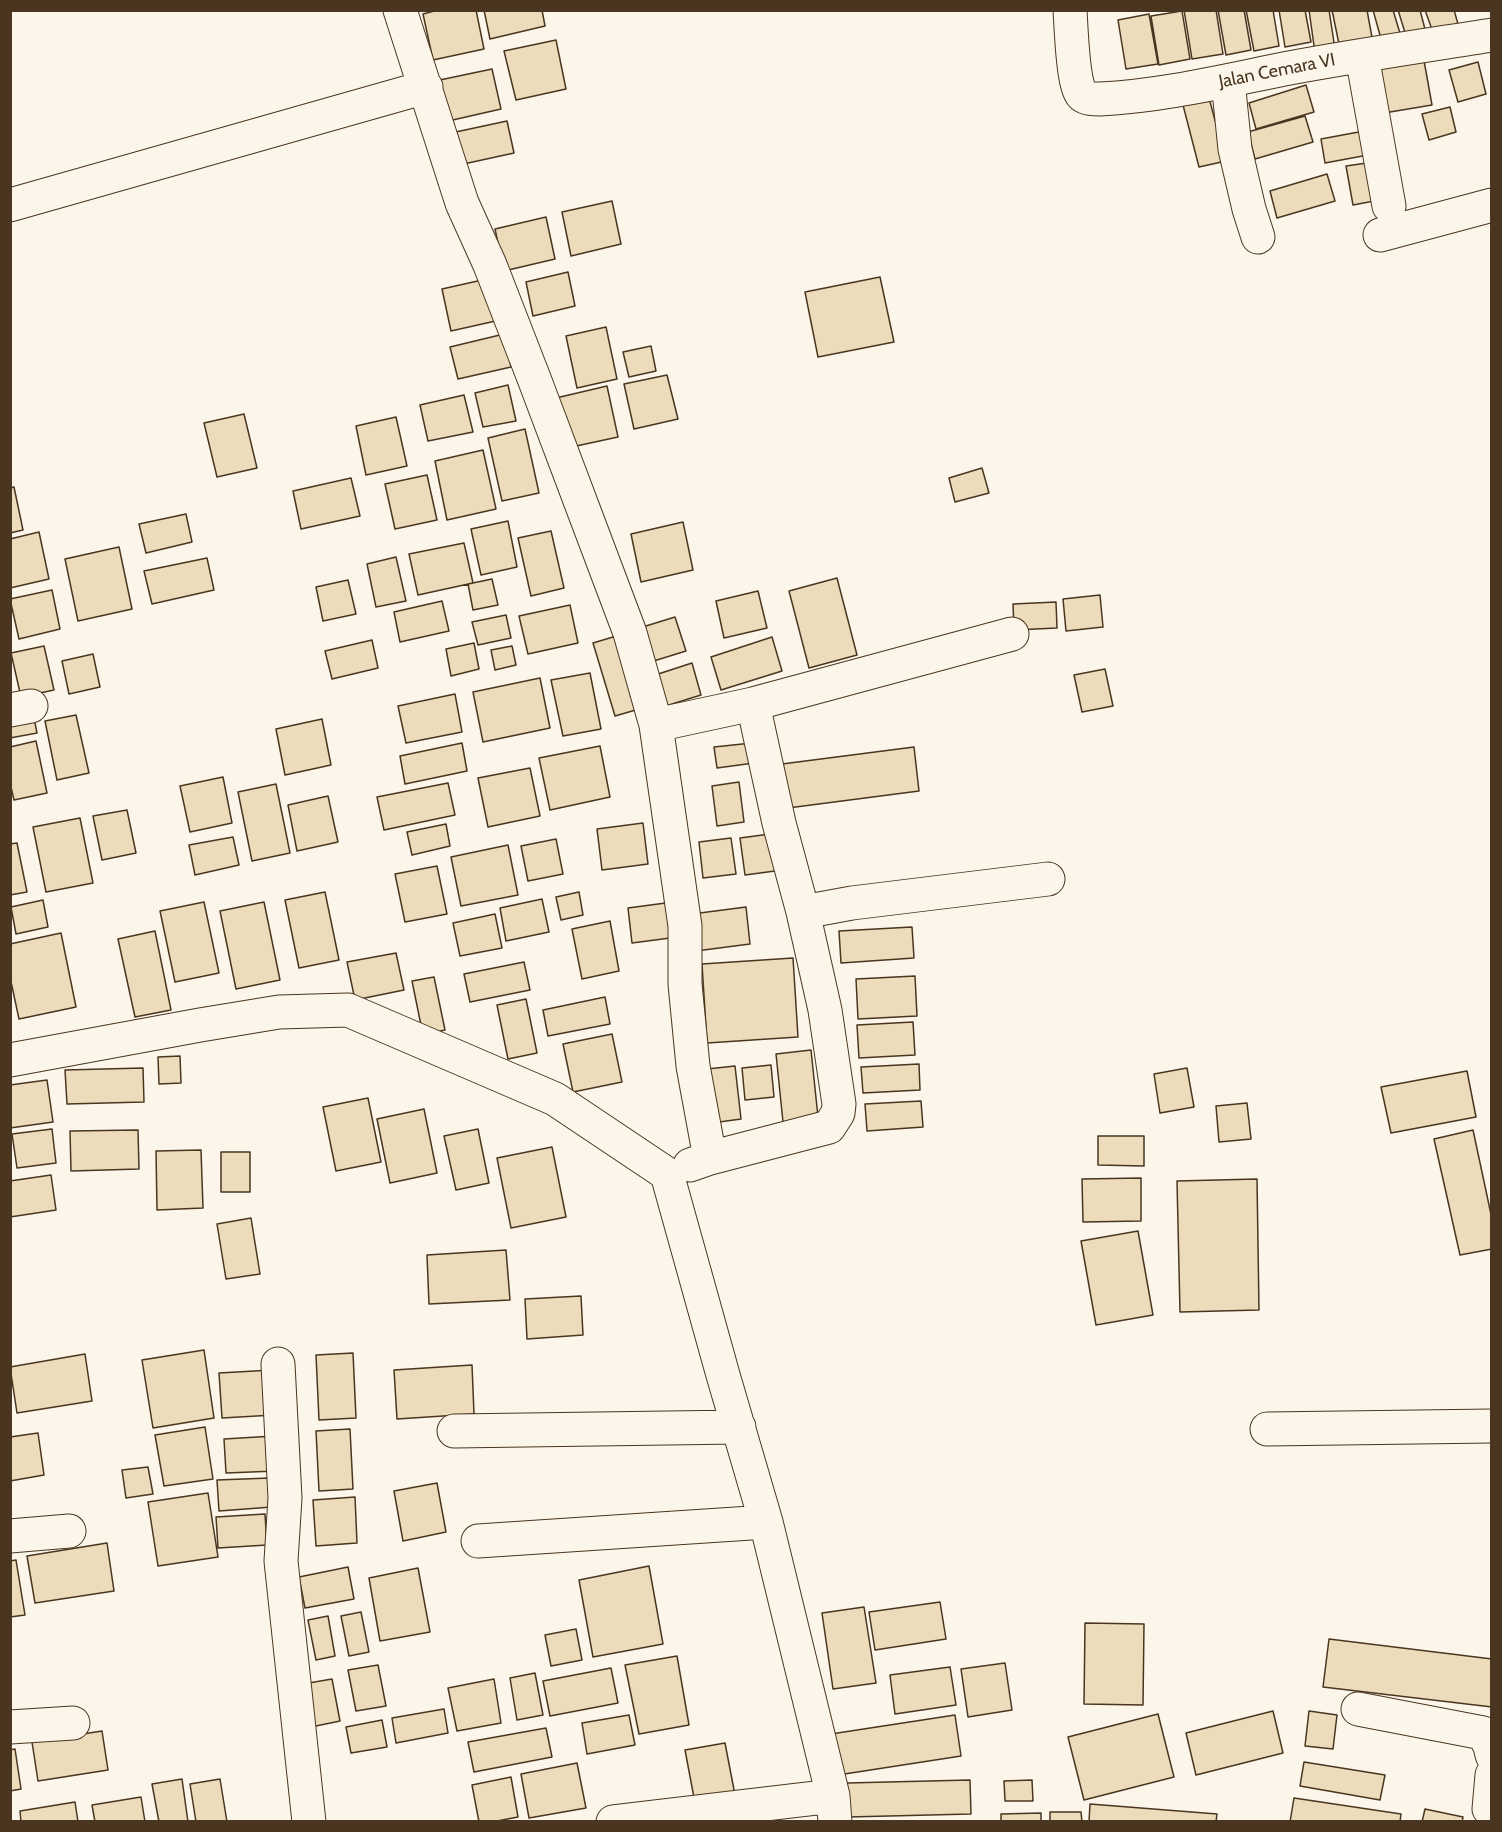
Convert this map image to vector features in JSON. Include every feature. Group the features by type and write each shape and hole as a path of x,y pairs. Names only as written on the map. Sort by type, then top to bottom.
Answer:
{"street":[{"path":"400,10 462,203 502,297 630,633 656,725 685,926 685,984 693,1066 710,1158"},
{"name":"Jalan Cemara VI","path":"1070,10 1075,77 1081,94 1090,99 1130,96 1228,81 1491,35"},
{"path":"1362,56 1385,221 1491,205"},
{"path":"1228,81 1235,149 1248,209 1258,237"},
{"path":"10,205 426,87"},
{"path":"656,725 753,704 1012,634"},
{"path":"667,1174 710,1158 829,1127 838,1113 839,1104 825,1010 803,912 779,823 753,704"},
{"path":"803,912 852,903 1048,879"},
{"path":"10,1060 279,1012 348,1010 555,1099 667,1174 766,1522 834,1809 613,1821"},
{"path":"278,1364 285,1498 281,1561 309,1821"},
{"path":"1267,1429 1491,1426"},
{"path":"454,1431 739,1427"},
{"path":"478,1541 766,1522"},
{"path":"10,1536 69,1531"},
{"path":"1358,1709 1483,1733 1490,1746 1491,1755"},
{"path":"10,1727 73,1723"},
{"path":"1489,1813 1491,1775"}],"building":[{"path":"438,10 476,10 484,49 433,60 423,14"},
{"path":"484,10 542,10 545,26 490,39"},
{"path":"1184,10 1216,10 1223,54 1192,59"},
{"path":"1218,10 1244,10 1251,50 1226,55"},
{"path":"1246,10 1273,10 1279,46 1254,51"},
{"path":"1279,10 1305,10 1311,42 1285,47"},
{"path":"1309,10 1329,10 1335,49 1315,53"},
{"path":"1332,10 1367,10 1373,43 1340,49"},
{"path":"1373,10 1393,10 1402,40 1383,46"},
{"path":"1398,10 1420,10 1426,33 1407,39"},
{"path":"1425,10 1454,10 1460,31 1435,38"},
{"path":"1182,11 1190,59 1159,65 1151,16"},
{"path":"1149,14 1158,64 1126,69 1118,20"},
{"path":"556,40 566,89 516,100 504,51"},
{"path":"1423,55 1432,105 1384,113 1375,64"},
{"path":"1478,62 1486,94 1458,102 1449,70"},
{"path":"492,69 501,109 444,122 435,81"},
{"path":"1306,85 1314,112 1256,129 1249,103"},
{"path":"1209,98 1226,161 1199,167 1183,105"},
{"path":"1450,107 1456,132 1429,140 1422,114"},
{"path":"1305,116 1313,142 1255,159 1248,132"},
{"path":"507,121 514,153 459,165 451,133"},
{"path":"1364,131 1368,155 1325,163 1321,139"},
{"path":"1367,163 1374,201 1353,205 1346,166"},
{"path":"1327,174 1335,201 1277,218 1270,191"},
{"path":"612,201 621,244 571,256 562,212"},
{"path":"546,217 555,259 504,271 495,229"},
{"path":"568,272 575,306 533,316 526,282"},
{"path":"880,277 894,342 818,357 805,292"},
{"path":"491,278 500,320 451,331 442,289"},
{"path":"606,327 617,379 577,388 566,336"},
{"path":"504,334 511,367 458,379 450,347"},
{"path":"651,346 656,371 629,377 623,352"},
{"path":"667,375 678,419 634,429 624,384"},
{"path":"508,385 516,421 483,427 475,393"},
{"path":"607,386 618,437 567,448 556,398"},
{"path":"464,395 473,432 428,441 420,405"},
{"path":"244,414 257,468 217,477 204,423"},
{"path":"396,417 407,466 366,475 356,426"},
{"path":"525,429 539,493 502,501 488,438"},
{"path":"483,450 496,509 447,520 435,461"},
{"path":"982,468 989,493 955,502 949,478"},
{"path":"427,475 437,520 395,529 385,484"},
{"path":"351,478 360,516 301,529 293,491"},
{"path":"14,487 23,530 10,533 10,488"},
{"path":"186,514 192,542 146,553 139,524"},
{"path":"508,521 517,567 481,575 471,529"},
{"path":"683,522 693,570 641,582 631,534"},
{"path":"551,531 564,588 531,596 518,538"},
{"path":"39,532 49,579 10,588 10,539"},
{"path":"464,543 473,583 418,595 409,554"},
{"path":"119,547 132,609 78,621 65,559"},
{"path":"396,557 406,601 376,607 367,564"},
{"path":"207,558 214,590 152,604 144,571"},
{"path":"837,578 857,655 809,668 789,591"},
{"path":"492,579 498,605 473,610 468,584"},
{"path":"348,580 356,614 323,621 316,587"},
{"path":"52,590 60,629 19,639 10,599"},
{"path":"758,591 767,628 724,638 716,601"},
{"path":"1100,595 1103,627 1066,631 1063,599"},
{"path":"442,601 449,631 400,642 394,612"},
{"path":"1056,602 1057,628 1014,630 1013,604"},
{"path":"570,605 578,643 528,654 519,616"},
{"path":"506,615 511,638 478,645 472,622"},
{"path":"675,617 686,651 644,664 633,630"},
{"path":"623,634 646,707 615,716 593,643"},
{"path":"772,637 782,671 721,690 711,657"},
{"path":"372,640 378,668 332,679 325,651"},
{"path":"474,643 479,669 451,676 446,649"},
{"path":"44,646 54,690 21,697 11,653"},
{"path":"512,646 516,665 495,670 491,650"},
{"path":"93,654 100,687 69,694 62,661"},
{"path":"692,663 701,695 656,709 646,678"},
{"path":"1105,669 1113,706 1082,712 1074,675"},
{"path":"590,673 601,729 563,736 551,680"},
{"path":"540,678 550,728 483,742 473,692"},
{"path":"455,694 462,732 406,743 398,706"},
{"path":"33,713 37,733 10,738 10,718"},
{"path":"76,715 89,773 57,780 45,721"},
{"path":"322,719 331,765 285,775 276,729"},
{"path":"36,741 47,793 14,800 10,783 10,747"},
{"path":"462,743 467,771 405,784 400,756"},
{"path":"752,743 754,763 717,768 714,747"},
{"path":"600,746 610,797 550,810 539,758"},
{"path":"914,747 919,791 788,808 782,764"},
{"path":"530,768 540,816 488,827 478,778"},
{"path":"223,777 232,823 190,832 180,786"},
{"path":"739,782 744,822 717,826 712,786"},
{"path":"448,783 455,815 384,830 377,797"},
{"path":"276,784 290,853 252,861 238,792"},
{"path":"328,796 338,842 297,851 288,805"},
{"path":"127,810 136,853 102,860 93,816"},
{"path":"80,818 93,883 46,892 33,827"},
{"path":"643,823 648,864 602,870 597,829"},
{"path":"446,824 450,846 412,855 407,832"},
{"path":"770,834 775,871 745,875 740,838"},
{"path":"233,837 239,865 195,875 189,845"},
{"path":"731,838 736,874 703,878 699,842"},
{"path":"556,839 563,874 528,881 521,846"},
{"path":"17,843 27,892 10,895 10,844"},
{"path":"508,845 518,895 461,906 451,857"},
{"path":"437,866 447,914 405,922 395,874"},
{"path":"325,892 339,960 299,968 285,900"},
{"path":"579,892 583,915 561,920 556,897"},
{"path":"542,899 549,932 506,941 500,908"},
{"path":"43,900 48,927 16,934 11,907"},
{"path":"204,902 219,973 175,982 160,911"},
{"path":"264,902 280,980 236,989 220,911"},
{"path":"673,902 678,937 632,943 628,908"},
{"path":"746,907 750,944 696,951 692,914"},
{"path":"495,914 502,948 460,956 453,923"},
{"path":"610,921 619,971 582,979 572,929"},
{"path":"912,927 914,958 841,963 839,931"},
{"path":"155,931 171,1010 135,1017 118,939"},
{"path":"61,933 76,1007 19,1019 10,977 10,944"},
{"path":"396,953 404,990 355,1000 347,962"},
{"path":"793,958 798,1037 707,1043 702,964"},
{"path":"524,962 530,990 470,1002 464,974"},
{"path":"915,976 917,1016 858,1019 856,979"},
{"path":"434,977 445,1030 423,1035 412,981"},
{"path":"605,997 610,1024 548,1036 543,1010"},
{"path":"526,999 537,1053 508,1059 497,1005"},
{"path":"913,1022 915,1055 859,1058 857,1025"},
{"path":"612,1034 622,1082 573,1092 563,1044"},
{"path":"811,1050 818,1117 783,1122 776,1054"},
{"path":"180,1056 181,1083 159,1084 158,1057"},
{"path":"919,1064 920,1090 863,1093 861,1067"},
{"path":"771,1065 774,1097 745,1100 742,1068"},
{"path":"735,1066 741,1119 712,1123 707,1069"},
{"path":"143,1068 144,1102 67,1104 65,1070"},
{"path":"1187,1068 1194,1107 1160,1113 1154,1074"},
{"path":"1467,1071 1476,1117 1391,1133 1381,1087"},
{"path":"47,1080 53,1122 10,1128 10,1085"},
{"path":"368,1098 381,1162 336,1171 323,1107"},
{"path":"921,1101 923,1127 867,1131 865,1104"},
{"path":"1247,1103 1251,1139 1219,1142 1216,1106"},
{"path":"424,1109 437,1173 390,1183 377,1119"},
{"path":"52,1129 56,1163 17,1168 12,1134"},
{"path":"478,1129 489,1183 456,1190 444,1136"},
{"path":"138,1130 139,1169 71,1171 70,1131"},
{"path":"1473,1130 1492,1219 1492,1249 1460,1255 1434,1139"},
{"path":"1098,1136 1144,1136 1144,1166 1098,1165"},
{"path":"552,1147 566,1217 511,1228 497,1158"},
{"path":"201,1150 203,1208 157,1210 156,1151"},
{"path":"221,1152 250,1152 250,1192 221,1192"},
{"path":"51,1175 56,1210 10,1217 10,1181"},
{"path":"1141,1178 1141,1221 1083,1222 1082,1179"},
{"path":"1257,1179 1259,1310 1180,1312 1177,1181"},
{"path":"251,1218 260,1274 226,1279 217,1224"},
{"path":"1138,1231 1153,1315 1096,1325 1081,1241"},
{"path":"506,1250 510,1300 429,1304 427,1255"},
{"path":"581,1296 583,1335 527,1339 525,1299"},
{"path":"204,1350 214,1418 153,1428 142,1360"},
{"path":"353,1353 356,1418 319,1420 316,1355"},
{"path":"85,1354 92,1401 17,1413 10,1367"},
{"path":"472,1365 474,1414 397,1419 394,1370"},
{"path":"272,1370 274,1415 222,1418 219,1373"},
{"path":"205,1427 213,1479 164,1486 155,1435"},
{"path":"350,1429 353,1489 319,1491 316,1431"},
{"path":"38,1433 44,1475 10,1481 10,1437"},
{"path":"274,1436 276,1471 226,1473 224,1439"},
{"path":"148,1467 153,1494 126,1498 122,1470"},
{"path":"270,1478 272,1507 219,1511 217,1480"},
{"path":"437,1483 446,1532 403,1541 394,1491"},
{"path":"208,1493 218,1557 158,1566 148,1502"},
{"path":"355,1497 357,1543 316,1546 313,1500"},
{"path":"265,1514 267,1545 218,1548 216,1517"},
{"path":"107,1543 114,1591 35,1603 27,1556"},
{"path":"16,1560 25,1615 10,1617 10,1561"},
{"path":"649,1566 663,1644 593,1657 579,1580"},
{"path":"348,1567 354,1599 305,1608 299,1577"},
{"path":"418,1568 430,1632 380,1641 369,1578"},
{"path":"940,1602 946,1639 875,1650 869,1612"},
{"path":"864,1607 876,1683 833,1689 822,1613"},
{"path":"361,1612 369,1652 349,1656 341,1616"},
{"path":"328,1616 335,1656 316,1660 308,1620"},
{"path":"1085,1623 1144,1624 1143,1705 1084,1704"},
{"path":"576,1629 582,1660 551,1666 545,1635"},
{"path":"1329,1639 1492,1659 1492,1707 1323,1687"},
{"path":"677,1656 689,1725 639,1734 625,1665"},
{"path":"1005,1663 1012,1710 968,1717 961,1669"},
{"path":"378,1665 386,1706 356,1711 348,1670"},
{"path":"950,1667 956,1705 895,1714 890,1675"},
{"path":"611,1668 618,1703 550,1716 543,1681"},
{"path":"535,1673 543,1715 517,1720 510,1678"},
{"path":"332,1679 340,1721 311,1727 303,1684"},
{"path":"494,1679 501,1723 457,1731 448,1688"},
{"path":"444,1709 448,1733 396,1743 392,1718"},
{"path":"1273,1711 1283,1753 1196,1775 1186,1733"},
{"path":"1309,1711 1337,1715 1333,1749 1305,1746"},
{"path":"1158,1714 1174,1777 1084,1800 1068,1737"},
{"path":"629,1715 635,1745 587,1754 582,1723"},
{"path":"955,1715 961,1756 838,1775 831,1734"},
{"path":"382,1720 387,1747 351,1753 346,1727"},
{"path":"546,1728 552,1757 474,1772 468,1742"},
{"path":"102,1731 108,1770 38,1781 32,1742"},
{"path":"725,1743 735,1795 695,1803 685,1750"},
{"path":"15,1749 21,1789 10,1791 10,1750"},
{"path":"1304,1762 1385,1775 1380,1800 1300,1786"},
{"path":"577,1763 586,1808 529,1818 521,1774"},
{"path":"511,1777 518,1817 479,1822 472,1785"},
{"path":"182,1779 188,1822 159,1822 152,1784"},
{"path":"220,1779 227,1822 196,1822 190,1784"},
{"path":"970,1780 971,1814 848,1817 847,1783"},
{"path":"1032,1780 1033,1801 1005,1801 1004,1781"},
{"path":"141,1797 145,1822 95,1822 92,1805"},
{"path":"1294,1798 1401,1814 1400,1822 1290,1822"},
{"path":"75,1802 78,1822 21,1822 20,1811"},
{"path":"1090,1804 1217,1814 1216,1822 1089,1822"},
{"path":"1425,1809 1463,1817 1462,1822 1422,1822"},
{"path":"1050,1812 1081,1812 1082,1822 1050,1822"},
{"path":"1041,1813 1041,1822 1001,1822 1001,1814"}]}
